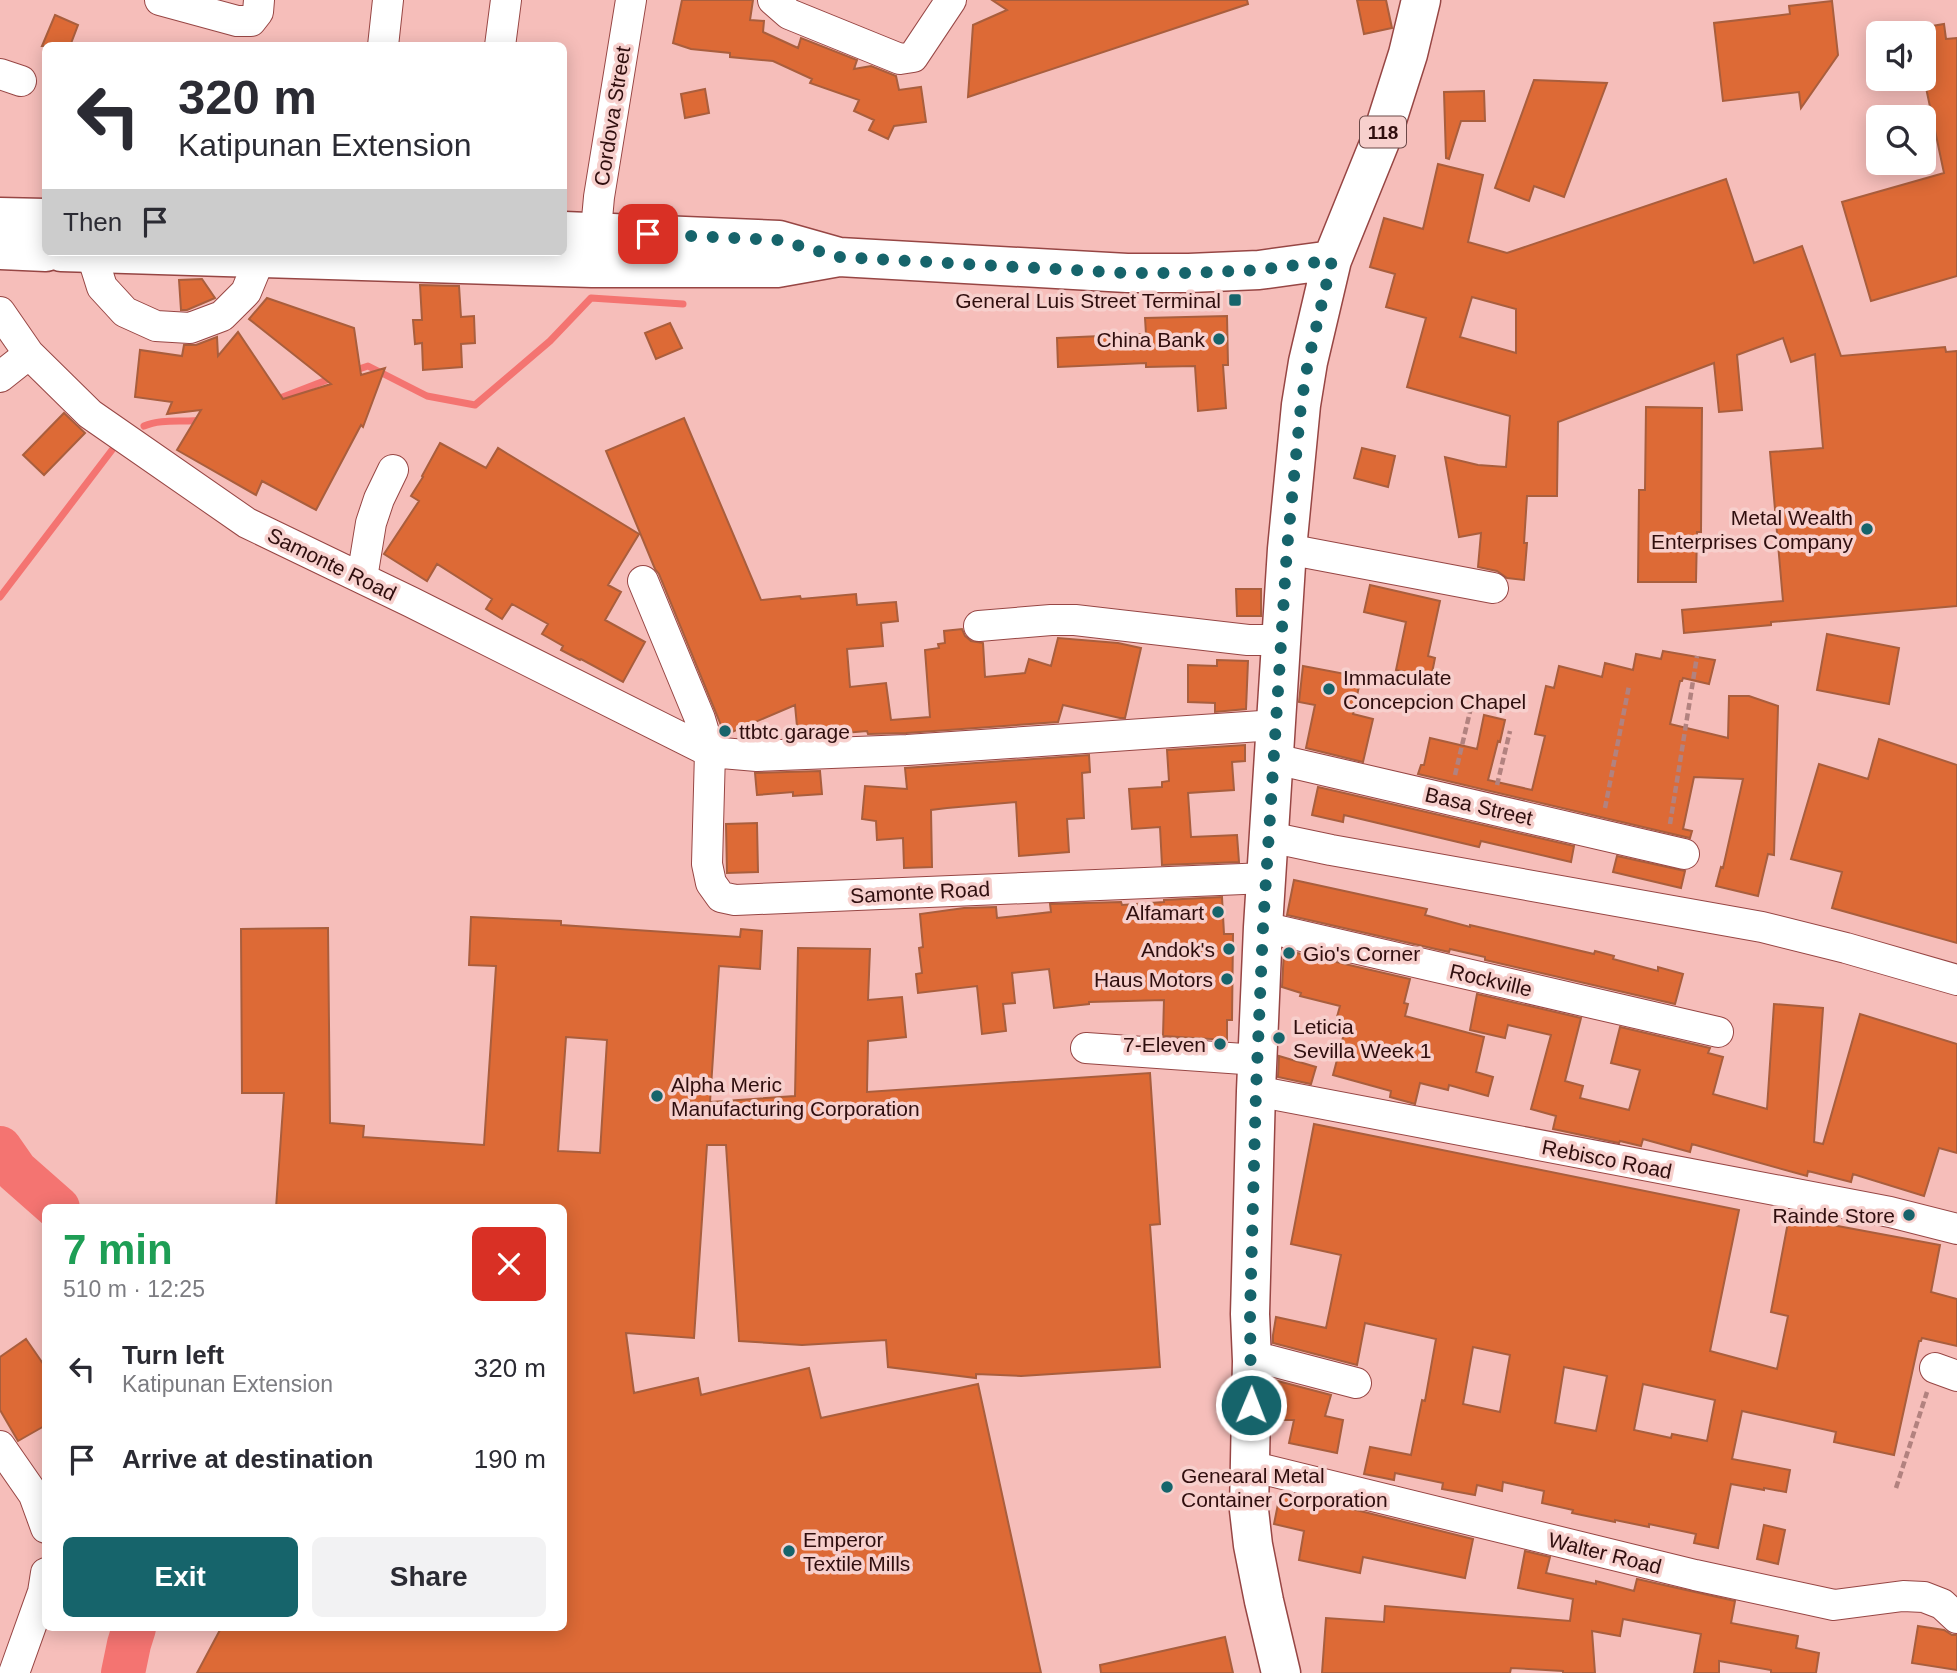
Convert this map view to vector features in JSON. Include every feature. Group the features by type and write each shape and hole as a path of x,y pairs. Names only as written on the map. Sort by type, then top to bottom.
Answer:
{"main road":[{"name":"118","path":"1281,1673 1253,1545 1249,1510 1252,1361 1250,1314 1263,927 1287,549 1301,405 1308,362 1332,260 1385,128 1408,54 1421,0"},
{"path":"0,217 42,218"},
{"path":"584,243 777,268 839,257 1126,273 1189,273 1259,270 1332,260"},
{"path":"0,250 42,251"},
{"path":"204,256 473,258"}],"street":[{"path":"160,0 237,21 251,21 258,12 259,0"},
{"path":"383,42 388,0"},
{"path":"501,42 506,0"},
{"name":"Cordova Street","path":"584,243 599,197 631,0"},
{"path":"772,0 789,14 900,59 913,57 951,0"},
{"path":"92,256 102,287 125,312 156,326 190,328 222,316 246,292 260,258"},
{"name":"Samonte Road","path":"0,312 29,354 90,414 247,523 710,752 757,756 1275,742"},
{"path":"0,377 29,354"},
{"path":"362,578 371,523 393,470"},
{"path":"1287,549 1493,587"},
{"path":"643,581 700,719 710,752"},
{"path":"979,626 1075,620 1248,640 1282,640"},
{"name":"Basa Street","path":"1275,742 1449,799 1675,852"},
{"name":"Samonte Road","path":"710,752 708,864 711,883 721,897 735,900 1267,878"},
{"path":"1269,837 1762,927 1957,980"},
{"name":"Rockville","path":"1263,927 1718,1032"},
{"name":"Rebisco Road","path":"1086,1048 1257,1075 1890,1212 1957,1229"},
{"path":"1252,1361 1268,1360 1356,1383"},
{"path":"1,1448 34,1495 42,1517"},
{"name":"Walter Road","path":"1250,1466 1720,1581 1834,1605 1903,1596 1924,1597 1942,1604 1957,1618"},
{"path":"14,1673 42,1595"}],"path":[{"path":"1675,852 1697,656"},
{"path":"1599,834 1629,686"},
{"path":"1449,799 1473,699"},
{"path":"1491,809 1510,731"},
{"path":"1896,1488 1946,1372"}],"building":[{"path":"682,0 753,0 750,20 764,21 763,32 798,48 801,38 857,60 854,69 871,66 896,76 899,90 921,87 926,122 894,126 888,139 869,130 874,120 854,111 859,100 810,83 812,79 773,61 730,57 730,53 691,49 673,43"},
{"path":"992,0 1247,0 1248,4 968,97 973,25 1007,10"},
{"path":"1357,0 1386,0 1392,28 1364,34"},
{"path":"1832,1 1838,55 1801,108 1799,92 1723,101 1714,23 1790,14 1789,6"},
{"path":"55,15 78,25 72,42 44,42"},
{"path":"1944,24 1946,39 1957,38 1957,276 1871,301 1842,202 1944,173 1936,135 1936,105 1930,105 1927,91 1936,91 1936,25"},
{"path":"1534,80 1607,83 1564,197 1534,186 1529,201 1495,188"},
{"path":"705,89 709,113 685,118 681,94"},
{"path":"1484,91 1485,121 1461,121 1449,159 1446,158 1444,92"},
{"path":"1438,164 1483,175 1468,242 1507,253 1726,179 1754,263 1802,246 1841,356 1945,347 1946,352 1957,351 1957,606 1771,622 1771,625 1684,633 1682,610 1783,601 1770,452 1823,448 1815,354 1791,362 1783,338 1737,355 1742,410 1719,412 1714,363 1558,422 1557,496 1527,496 1524,580 1507,578 1497,571 1478,567 1481,533 1459,537 1445,457 1478,465 1506,467 1510,416 1407,387 1426,318 1386,307 1395,274 1370,267 1384,218 1423,229","holes":["1472,297 1516,309 1516,353 1460,337"]},
{"path":"202,279 215,298 181,310 179,280"},
{"path":"420,285 459,286 461,317 474,316 475,343 461,344 462,367 423,370 422,343 415,344 413,320 422,320"},
{"path":"267,298 354,328 361,375 385,368 363,427 361,425 316,510 262,481 256,495 177,450 201,410 167,414 172,402 135,397 140,350 182,356 184,345 196,345 217,337 218,356 238,332 283,399 331,384 249,319"},
{"path":"1227,316 1228,365 1223,365 1226,408 1198,411 1195,366 1146,367 1146,363 1058,367 1057,338 1146,334 1145,318"},
{"path":"670,323 682,348 656,359 645,333"},
{"path":"1646,407 1702,408 1701,532 1697,532 1696,582 1638,582 1639,490 1645,490"},
{"path":"64,413 85,433 44,475 23,455"},
{"path":"684,418 761,600 856,594 857,605 896,602 898,621 881,623 883,646 847,649 850,687 886,683 891,720 930,717 925,650 939,648 938,644 945,643 944,631 962,629 971,641 983,643 985,677 1025,673 1029,659 1051,666 1058,638 1118,643 1141,648 1125,718 1063,705 1058,722 906,733 868,734 867,731 798,737 795,705 725,735 606,451"},
{"path":"440,443 486,468 498,448 639,534 608,585 621,592 605,620 645,642 623,682 561,650 563,646 542,634 548,624 512,604 502,619 486,609 492,599 437,564 427,581 384,554 419,501 411,496"},
{"path":"1362,448 1395,456 1388,487 1354,478"},
{"path":"1370,585 1440,601 1428,656 1435,658 1431,678 1396,670 1406,622 1364,612"},
{"path":"1236,589 1261,589 1261,616 1237,616"},
{"path":"1827,634 1899,648 1889,704 1817,690"},
{"path":"1663,651 1715,660 1709,684 1683,678 1680,681 1670,724 1728,738 1729,696 1749,696 1778,706 1774,855 1768,854 1758,896 1716,886 1721,867 1723,868 1743,779 1694,777 1683,829 1692,831 1690,838 1418,774 1421,765 1424,765 1430,738 1477,749 1484,715 1505,720 1488,780 1532,790 1545,736 1535,734 1546,686 1554,688 1559,666 1602,677 1605,663 1633,670 1636,654 1661,659"},
{"path":"1217,660 1248,661 1246,709 1215,712 1215,703 1188,702 1188,665 1217,666"},
{"path":"1303,666 1361,677 1353,714 1373,719 1363,762 1306,748 1315,705 1299,702"},
{"path":"1879,739 1957,765 1957,943 1832,908 1842,872 1791,859 1819,764 1868,779"},
{"path":"1245,745 1245,761 1232,762 1234,790 1188,793 1191,837 1237,835 1239,862 1162,865 1160,827 1132,829 1129,789 1162,787 1162,782 1169,781 1167,750"},
{"path":"1089,755 1090,772 1082,773 1084,818 1067,819 1069,852 1019,856 1016,802 947,808 931,810 932,867 904,868 903,838 877,840 876,821 862,819 865,786 907,789 905,768"},
{"path":"820,771 822,794 793,796 793,792 757,795 755,773"},
{"path":"1318,787 1574,846 1571,862 1481,841 1479,847 1344,815 1343,822 1312,815"},
{"path":"757,823 758,872 727,873 726,824"},
{"path":"1617,856 1685,871 1681,888 1613,872"},
{"path":"1294,880 1427,909 1425,915 1470,927 1594,954 1595,951 1614,956 1613,959 1658,971 1658,967 1683,974 1675,1004 1485,960 1485,957 1450,949 1449,952 1287,915"},
{"path":"1222,897 1224,934 1233,934 1232,1020 1227,1020 1227,1040 1163,1036 1164,1000 1089,1002 1054,1008 1049,969 1012,973 1015,1003 1003,1004 1006,1031 982,1034 977,986 918,993 916,974 922,973 919,948 923,947 920,914 996,907 997,918 1051,912 1050,904 1121,902 1122,905"},
{"path":"471,917 561,921 561,925 740,937 741,929 762,931 760,969 719,966 710,1102 795,1096 798,948 870,949 868,1000 902,997 906,1037 868,1041 867,1092 1150,1073 1160,1224 1150,1225 1160,1367 1021,1376 976,1374 976,1378 888,1367 886,1340 802,1345 739,1341 726,1145 707,1145 694,1338 626,1333 634,1393 698,1378 701,1395 809,1368 821,1418 978,1384 1041,1673 197,1673 219,1631 567,1631 567,1204 276,1204 284,1093 242,1093 241,929 328,928 330,1123 364,1126 363,1137 484,1145 496,966 469,965","holes":["566,1037 607,1040 600,1153 558,1151"]},
{"path":"1284,950 1410,979 1404,1003 1408,1004 1405,1016 1484,1037 1476,1072 1493,1077 1488,1096 1449,1085 1448,1090 1420,1083 1415,1104 1390,1097 1391,1091 1333,1075 1346,1026 1335,1024 1340,1006 1300,996 1301,993 1282,987"},
{"path":"1477,994 1581,1018 1565,1081 1583,1086 1580,1098 1629,1110 1640,1070 1611,1063 1620,1027 1710,1048 1708,1053 1723,1057 1713,1094 1767,1109 1774,1004 1823,1008 1814,1142 1823,1144 1860,1014 1957,1044 1957,1153 1939,1148 1924,1196 1853,1174 1851,1182 1808,1171 1807,1176 1692,1144 1690,1152 1643,1139 1641,1146 1553,1129 1556,1116 1531,1109 1551,1035 1508,1025 1505,1038 1470,1030"},
{"path":"1279,1056 1316,1067 1311,1084 1278,1077"},
{"path":"1314,1124 1739,1210 1710,1351 1777,1369 1788,1316 1771,1312 1789,1217 1940,1245 1931,1292 1957,1299 1957,1346 1922,1338 1919,1341 1894,1455 1834,1442 1836,1432 1742,1411 1732,1459 1790,1470 1786,1492 1731,1484 1718,1548 1694,1543 1696,1534 1572,1513 1573,1510 1542,1503 1544,1491 1503,1482 1502,1491 1477,1485 1475,1495 1442,1489 1443,1483 1395,1473 1394,1480 1364,1474 1370,1447 1411,1455 1422,1400 1425,1401 1436,1339 1365,1323 1357,1365 1273,1343 1276,1317 1326,1328 1341,1255 1291,1244","holes":["1473,1347 1510,1355 1500,1412 1463,1404","1564,1367 1607,1376 1596,1431 1555,1423","1643,1384 1715,1400 1707,1441 1672,1434 1671,1438 1634,1430"]},
{"path":"26,1339 42,1362 42,1427 18,1441 0,1410 0,1357"},
{"path":"1274,1380 1331,1395 1325,1416 1343,1420 1337,1453 1289,1443 1294,1420 1273,1420"},
{"path":"1280,1494 1473,1539 1465,1578 1363,1557 1360,1573 1299,1560 1304,1531 1274,1524"},
{"path":"1764,1525 1785,1530 1778,1564 1757,1559"},
{"path":"1525,1551 1550,1557 1546,1573 1596,1584 1596,1581 1634,1591 1637,1579 1735,1601 1731,1623 1798,1636 1796,1648 1819,1653 1816,1673 1771,1673 1771,1670 1719,1661 1719,1673 1694,1673 1701,1634 1623,1619 1620,1636 1592,1631 1595,1673 1511,1668 1510,1673 1322,1673 1326,1618 1384,1622 1385,1606 1570,1621 1573,1599 1518,1588"},
{"path":"1918,1626 1957,1635 1957,1670 1912,1663"},
{"path":"1225,1637 1233,1673 1101,1673 1100,1665"}],"waterway":[{"path":"353,371 368,366 427,396 475,405 550,341 591,298 683,304"},
{"path":"275,400 332,378"},
{"path":"144,426 158,422 203,420"},
{"path":"0,597 112,450"},
{"path":"0,1148 16,1171 53,1204"},
{"path":"123,1673 133,1631"}],"place":[{"name":"General Luis Street Terminal","path":"1235,300"},
{"name":"China Bank","path":"1219,339"},
{"name":"Metal Wealth Enterprises Company","path":"1867,529"},
{"name":"Immaculate Concepcion Chapel","path":"1329,689"},
{"name":"ttbtc garage","path":"725,731"},
{"name":"Alfamart","path":"1218,912"},
{"name":"Andok's","path":"1229,949"},
{"name":"Gio's Corner","path":"1289,953"},
{"name":"Haus Motors","path":"1227,979"},
{"name":"Leticia Sevilla Week 1","path":"1279,1038"},
{"name":"7-Eleven","path":"1220,1044"},
{"name":"Alpha Meric Manufacturing Corporation","path":"657,1096"},
{"name":"Rainde Store","path":"1909,1215"},
{"name":"Genearal Metal Container Corporation","path":"1167,1487"},
{"name":"Emperor Textile Mills","path":"789,1551"}],"route":[{"path":"648,234 779,240 839,257 1126,273 1259,270 1332,260 1308,362 1301,405 1287,549 1263,927 1256,1091 1250,1314 1251,1405"}]}
